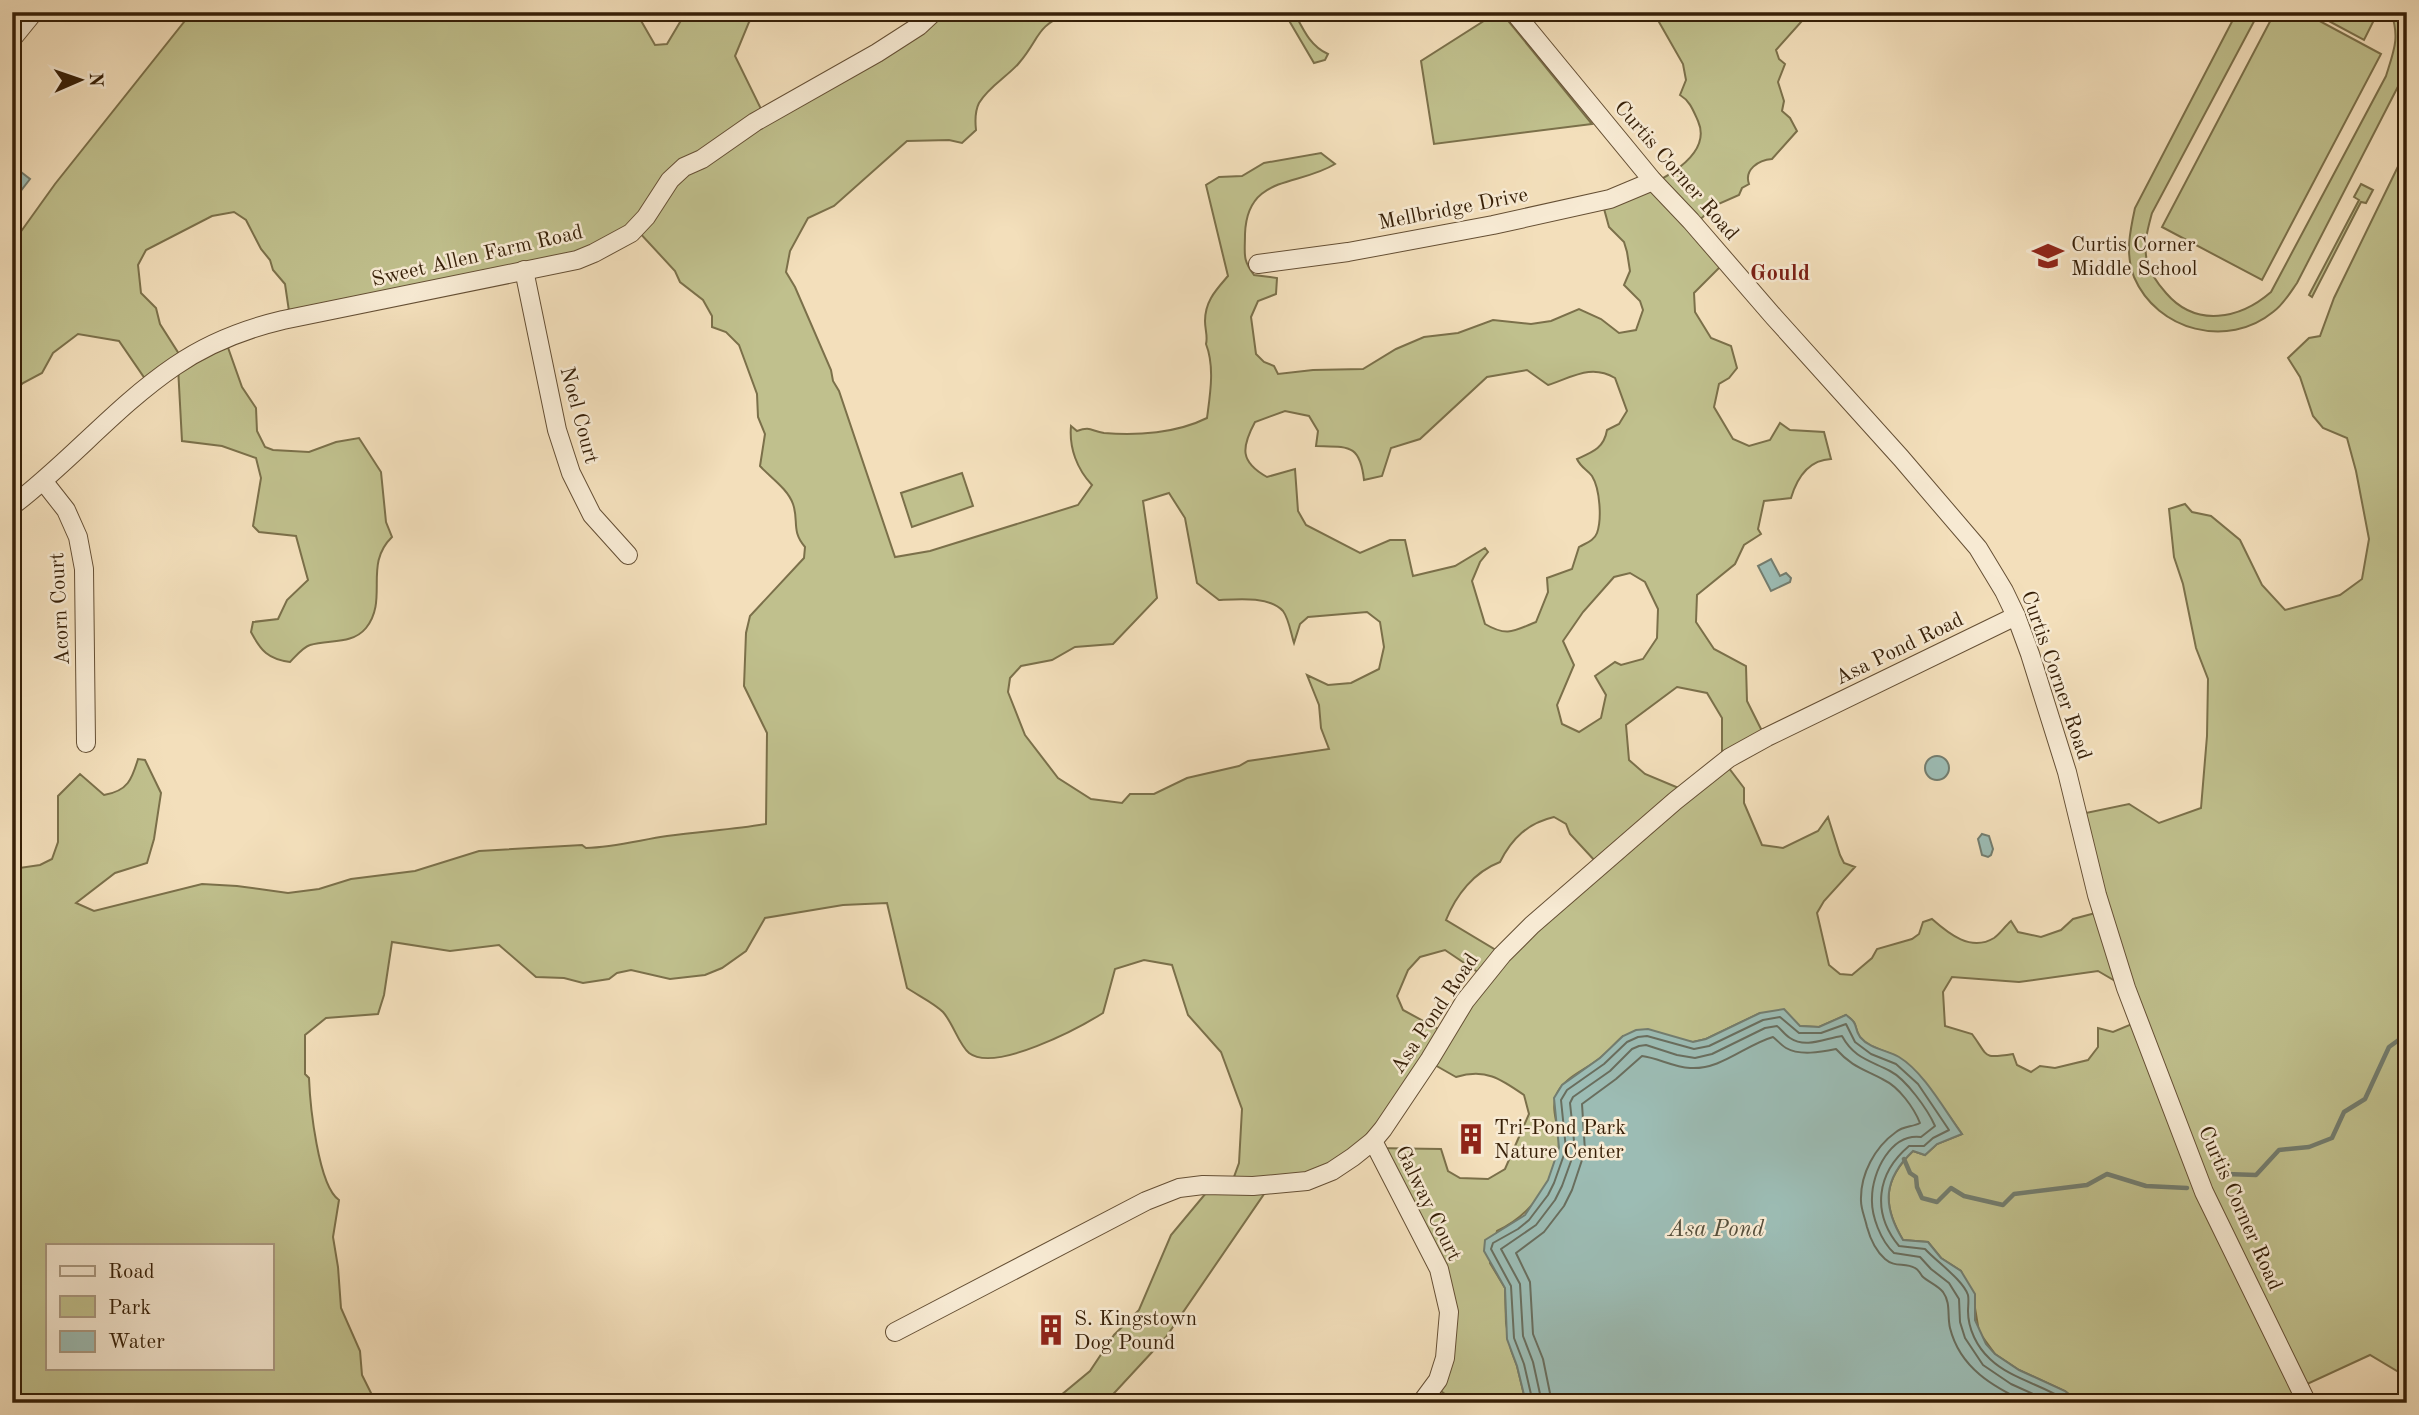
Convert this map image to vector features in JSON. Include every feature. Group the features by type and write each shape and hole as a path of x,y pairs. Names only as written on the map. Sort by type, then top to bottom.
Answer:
{"street":[{"path":"12,39 34,12"},
{"name":"Sweet Allen Farm Road","path":"12,506 44,482 144,390 173,367 240,332 283,320 577,260 622,239 646,217 675,174 702,159 755,122 877,53 919,26 934,12"},
{"name":"Curtis Corner Road","path":"1514,12 1653,181 1883,437 1978,548 2016,616 2067,772 2097,895 2126,988 2204,1192 2307,1403"},
{"name":"Mellbridge Drive","path":"1258,264 1348,252 1493,225 1610,199 1653,181"},
{"name":"Noel Court","path":"524,270 556,430 571,473 592,515 628,555"},
{"name":"Acorn Court","path":"44,482 66,510 78,537 84,569 86,743"},
{"name":"Asa Pond Road","path":"895,1332 1179,1188 1307,1181 1332,1171 1373,1141 1430,1059 1465,1001 1502,955 1532,925 1729,758 2016,616"},
{"name":"Galway Court","path":"1373,1141 1439,1269 1447,1302 1449,1324 1445,1358 1438,1380 1421,1403"}],"green space":[{"path":"192,12 636,12 655,45 667,44 686,12 761,12 749,22 735,56 765,117 937,12 1069,12 1044,28 1019,63 983,97 977,109 976,130 962,143 949,140 907,141 834,206 808,218 790,251 786,272 831,370 895,557 930,551 1078,505 1092,485 1075,458 1071,426 1077,431 1088,429 1104,433 1143,434 1183,427 1207,418 1211,371 1206,344 1205,314 1212,296 1228,276 1206,185 1219,177 1242,176 1264,163 1321,153 1335,164 1265,192 1255,201 1248,215 1245,256 1248,265 1254,275 1277,278 1276,294 1258,301 1251,317 1256,354 1264,362 1274,366 1278,374 1363,369 1396,349 1424,337 1458,333 1493,320 1531,324 1551,321 1579,309 1601,319 1619,333 1636,330 1643,310 1640,301 1624,285 1630,271 1627,252 1624,242 1609,227 1603,205 1669,175 1695,151 1701,136 1693,110 1680,95 1686,80 1683,64 1655,15 1650,12 1810,12 1776,50 1779,59 1785,64 1778,82 1784,101 1782,111 1790,118 1797,131 1772,159 1762,161 1750,170 1749,184 1742,188 1739,195 1716,205 1695,224 1725,262 1694,293 1695,312 1711,338 1731,346 1737,368 1729,378 1719,384 1714,407 1733,439 1749,446 1770,440 1780,423 1790,430 1824,432 1831,459 1816,463 1805,471 1791,498 1764,501 1758,529 1761,534 1744,545 1735,564 1697,595 1696,622 1714,649 1746,666 1747,701 1763,733 1722,759 1744,788 1744,803 1762,845 1783,848 1818,831 1828,817 1844,863 1855,867 1824,901 1817,913 1829,965 1840,974 1852,975 1872,958 1877,949 1912,939 1919,934 1923,922 1932,919 1953,935 1977,943 1994,938 2011,921 2018,932 2041,937 2061,930 2073,919 2103,911 2081,814 2129,804 2159,823 2201,808 2208,679 2196,648 2183,584 2174,557 2169,509 2185,504 2192,512 2211,516 2240,540 2262,585 2285,610 2340,595 2362,579 2369,539 2347,438 2323,428 2313,416 2300,377 2288,358 2309,338 2320,336 2334,298 2407,148 2407,1377 2370,1355 2307,1384 2315,1403 2080,1403 2065,1391 2019,1370 1995,1354 1979,1332 1975,1308 1961,1271 1941,1258 1928,1242 1903,1240 1891,1215 1891,1183 1903,1162 1913,1151 1925,1155 1937,1144 1962,1134 1941,1105 1920,1077 1903,1061 1865,1042 1858,1034 1853,1021 1846,1015 1819,1027 1799,1026 1760,1013 1706,1039 1693,1042 1623,1036 1603,1056 1569,1079 1559,1090 1554,1106 1559,1138 1555,1167 1549,1181 1532,1205 1497,1231 1490,1263 1505,1288 1506,1323 1526,1403 1456,1403 1431,1383 1439,1360 1443,1298 1373,1148 1441,1149 1448,1171 1460,1178 1488,1179 1505,1169 1529,1114 1524,1095 1500,1080 1476,1074 1456,1077 1426,1060 1383,1123 1335,1168 1271,1184 1166,1337 1105,1403 1045,1403 1055,1400 1090,1371 1114,1335 1139,1310 1171,1235 1211,1187 1231,1185 1239,1163 1242,1109 1221,1052 1188,1015 1172,965 1144,960 1115,969 1103,1013 1037,1046 998,1057 981,1058 965,1049 943,1012 907,988 887,903 843,905 765,918 746,951 722,968 705,975 670,979 631,970 617,973 609,979 583,983 564,978 536,977 499,945 450,951 392,942 384,995 378,1014 326,1018 305,1035 305,1074 309,1078 316,1143 326,1179 339,1200 333,1237 341,1308 360,1351 362,1375 376,1403 12,1403 12,869 40,865 52,859 58,842 58,796 80,774 104,795 119,790 128,783 138,759 145,760 161,793 154,839 147,863 115,873 76,903 94,911 202,884 288,893 319,889 351,879 415,871 479,851 582,845 586,848 766,824 767,733 744,686 746,633 750,616 804,558 805,547 798,536 791,499 760,466 765,434 758,417 757,394 739,345 726,332 712,327 712,316 703,300 680,282 675,271 638,231 606,250 290,318 285,284 273,270 270,260 246,220 234,212 212,216 146,250 138,265 141,293 156,308 160,324 181,357 226,342 242,387 256,408 257,431 265,447 309,452 336,442 359,438 381,472 386,522 392,537 379,559 376,605 366,628 354,637 307,646 290,662 276,659 258,644 251,632 253,622 278,619 287,600 308,580 296,536 259,532 253,526 261,478 256,458 222,446 182,441 178,367 150,386 119,341 78,334 53,353 42,373 23,383 12,393 12,244 55,184","holes":["1527,370 1548,385 1574,376 1598,372 1615,378 1627,411 1619,424 1607,430 1600,445 1577,459 1592,476 1597,488 1600,512 1596,536 1579,547 1572,569 1547,578 1548,592 1536,622 1511,631 1499,630 1485,624 1472,581 1480,562 1488,552 1485,548 1455,566 1413,576 1405,540 1390,540 1360,553 1306,525 1298,511 1295,469 1267,477 1252,466 1246,454 1247,439 1255,422 1285,411 1309,416 1318,431 1316,446 1345,448 1356,454 1364,480 1382,476 1391,448 1420,439 1487,377","1169,493 1185,518 1197,583 1219,600 1253,600 1277,606 1285,614 1294,643 1300,624 1308,617 1367,612 1380,622 1384,647 1379,669 1351,683 1328,685 1307,675 1319,705 1321,728 1329,749 1248,761 1239,766 1187,778 1154,794 1130,794 1122,803 1091,799 1058,778 1025,735 1008,692 1010,678 1021,666 1052,660 1075,647 1113,644 1157,598 1143,501","1630,573 1645,582 1658,609 1657,638 1643,659 1621,665 1615,662 1595,676 1606,695 1601,718 1579,732 1562,724 1557,705 1574,665 1563,641 1583,612 1614,577","1677,687 1707,693 1722,718 1722,757 1681,789 1645,774 1629,760 1626,725","1554,817 1566,824 1570,834 1596,862 1496,950 1446,920 1467,885 1500,862 1522,833","1445,950 1479,973 1438,1029 1403,1010 1397,996 1408,970 1420,957","2098,971 2127,988 2137,1022 2113,1032 2098,1028 2098,1047 2088,1060 2055,1068 2040,1066 2031,1072 2017,1065 2013,1054 1987,1055 1972,1034 1945,1026 1943,992 1952,977 2019,982"]},
{"path":"1284,12 1294,12 1312,42 1328,54 1325,60 1314,63"},
{"path":"1501,12 1592,124 1434,144 1421,61"},
{"path":"2237,12 2259,12 2152,213 2146,236 2150,270 2166,293 2191,311 2218,316 2232,313 2259,301 2271,292 2386,76 2395,37 2391,12 2407,12 2407,69 2297,283 2286,299 2277,309 2255,323 2236,330 2195,329 2176,322 2145,296 2131,268 2131,225 2135,208"},
{"path":"2275,12 2303,12 2381,54 2262,280 2162,227"},
{"path":"2312,12 2378,12 2364,40"},
{"path":"2361,184 2373,190 2366,203 2361,202 2312,297 2309,295 2359,200 2354,197"},
{"path":"962,473 973,506 912,527 901,493"}],"water":[{"path":"21,172 30,179 16,197 12,194 12,182"},
{"path":"1771,559 1780,576 1786,573 1791,578 1790,582 1771,591 1758,566"},
{"path":"1937,756 1945,760 1949,768 1945,776 1937,780 1929,776 1925,768 1929,760"},
{"path":"1982,834 1989,836 1993,849 1988,857 1982,855 1978,839"},
{"name":"Asa Pond","path":"1784,1009 1800,1026 1819,1027 1846,1015 1853,1021 1864,1041 1899,1057 1917,1072 1933,1092 1962,1134 1937,1144 1925,1155 1913,1151 1903,1161 1891,1182 1889,1193 1891,1216 1896,1228 1903,1240 1928,1242 1941,1258 1961,1271 1975,1294 1975,1320 1986,1344 1995,1354 2019,1370 2065,1391 2080,1403 1526,1403 1507,1339 1505,1288 1484,1251 1485,1240 1525,1215 1548,1180 1559,1148 1554,1098 1562,1085 1600,1058 1623,1036 1636,1030 1648,1029 1693,1042 1706,1039 1760,1013"}],"waterway":[{"path":"2226,1174 2256,1175 2279,1150 2309,1147 2332,1138 2344,1112 2365,1099 2389,1047 2407,1034"},
{"path":"1904,1159 1910,1173 1916,1177 1922,1198 1937,1202 1951,1188 1964,1196 2003,1205 2014,1194 2087,1185 2107,1174 2146,1186 2187,1188"}],"place":[{"name":"Curtis Corner Middle School","path":"2048,256"},
{"name":"Tri-Pond Park Nature Center","path":"1471,1139"},
{"name":"S. Kingstown Dog Pound","path":"1051,1330"}],"district":[{"name":"Gould","path":"1780,272"}]}
